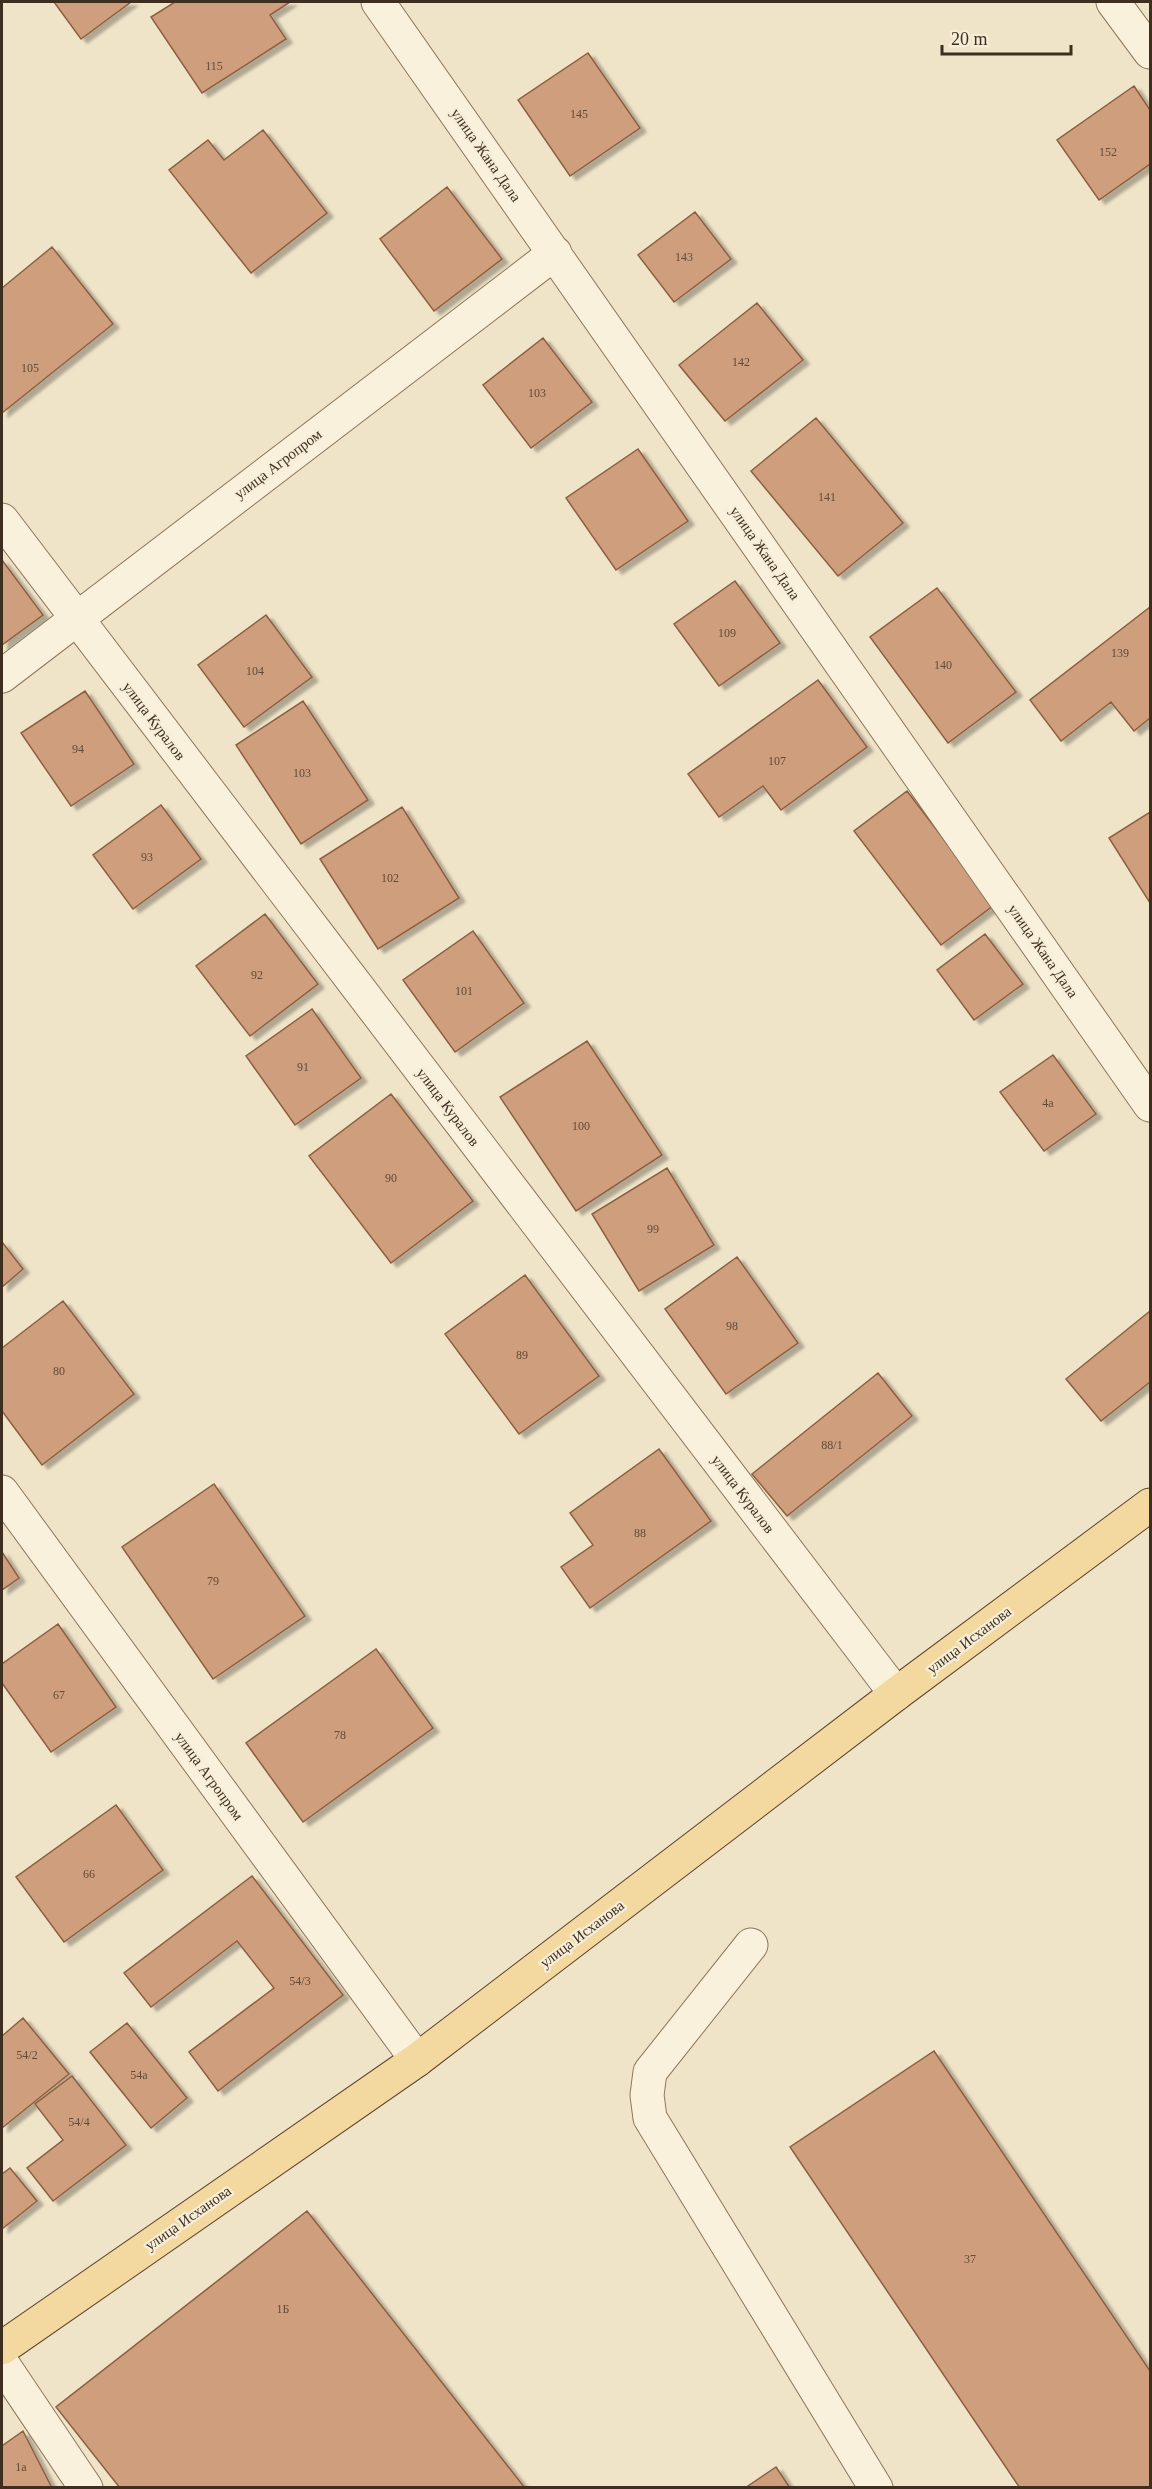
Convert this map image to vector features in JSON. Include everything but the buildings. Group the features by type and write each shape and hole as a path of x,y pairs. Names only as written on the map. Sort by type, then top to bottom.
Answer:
{"main road":[{"name":"улица Исханова","path":"2,2348 417,2060 896,1694 1150,1505"}],"street":[{"name":"улица Жана Дала","path":"378,2 1150,1105"},
{"path":"1113,2 1150,52"},
{"name":"улица Агропром","path":"2,676 555,253"},
{"name":"улица Куралов","path":"2,520 896,1694"},
{"name":"улица Агропром","path":"2,1492 417,2060"},
{"path":"752,1946 650,2072 647,2095 650,2118 876,2487"},
{"path":"2,2363 86,2487"}]}
